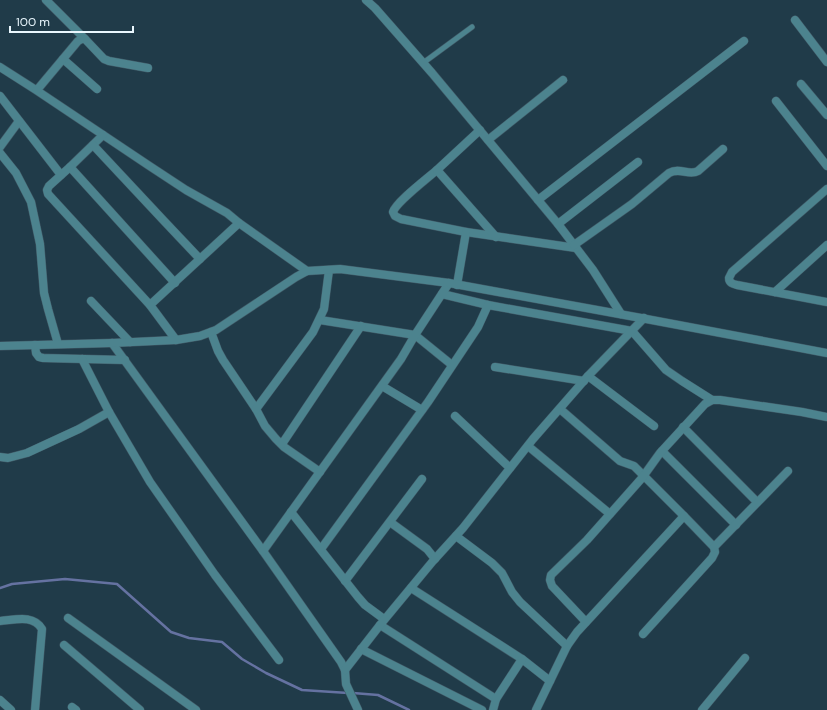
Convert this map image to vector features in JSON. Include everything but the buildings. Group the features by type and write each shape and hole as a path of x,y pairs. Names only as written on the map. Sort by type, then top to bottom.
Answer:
{"street":[{"path":"46,0 104,58 109,61 148,68"},
{"path":"372,2 558,224 593,270 621,314"},
{"path":"795,20 827,62"},
{"path":"37,90 78,41 85,39"},
{"path":"538,200 744,41"},
{"path":"63,59 97,89"},
{"path":"0,67 37,90 186,190 227,213 307,272"},
{"path":"488,140 563,80"},
{"path":"801,84 827,115"},
{"path":"0,96 61,175"},
{"path":"776,101 827,166"},
{"path":"0,147 20,121"},
{"path":"480,130 394,208 393,212 395,216 401,219 466,232 575,247 632,204 673,170 695,173 723,149"},
{"path":"103,134 49,186 47,190 48,194 150,305 176,340"},
{"path":"93,145 200,259"},
{"path":"0,154 16,173 31,202 40,244 44,292 58,344"},
{"path":"558,224 638,162"},
{"path":"70,167 175,283"},
{"path":"437,170 496,236"},
{"path":"827,189 732,272 729,278 731,283 737,285 827,302"},
{"path":"150,305 239,223"},
{"path":"457,285 466,232"},
{"path":"775,292 827,245"},
{"path":"0,346 176,340 200,336 216,330 296,277 307,272 340,269 449,283 827,353"},
{"path":"256,410 313,332 320,320 324,309 329,270"},
{"path":"263,551 401,359 449,283"},
{"path":"442,294 488,305 632,330 666,370 712,400"},
{"path":"91,301 130,342"},
{"path":"320,549 422,410 478,327 488,305"},
{"path":"345,670 382,622 463,528 528,446 586,378 644,318"},
{"path":"320,320 415,335 452,365"},
{"path":"282,444 361,326"},
{"path":"211,332 223,360 265,426 276,439 320,472"},
{"path":"112,343 263,551 341,662 345,670 346,684 358,710"},
{"path":"35,345 36,353 39,357 125,360"},
{"path":"82,359 109,412 150,482 215,575 279,660"},
{"path":"495,367 586,378 654,426"},
{"path":"382,386 422,410"},
{"path":"586,622 552,586 550,580 551,575 587,540 644,475 662,451 705,404 712,400 720,400 827,417"},
{"path":"560,409 620,461 634,466 714,547 715,552 712,558 643,634"},
{"path":"0,457 8,458 27,453 79,429 109,412"},
{"path":"455,416 510,468"},
{"path":"683,428 757,502"},
{"path":"528,446 610,514"},
{"path":"662,451 736,524"},
{"path":"714,547 788,471"},
{"path":"345,581 422,479"},
{"path":"292,512 358,597 382,622 496,699"},
{"path":"536,710 567,646 577,632 684,516"},
{"path":"390,522 427,549 435,559"},
{"path":"456,536 492,563 502,573 512,592 520,602 567,646"},
{"path":"411,588 522,659 550,681"},
{"path":"68,618 196,710"},
{"path":"0,621 26,619 39,624 42,630 35,710"},
{"path":"64,645 140,710"},
{"path":"361,649 482,710"},
{"path":"702,710 745,658"},
{"path":"493,710 496,699 522,659"},
{"path":"0,700 11,710"}],"lane":[{"path":"423,63 472,27"}],"waterway":[{"path":"0,588 12,584 65,579 117,584 171,632 189,638 222,642 242,659 266,673 302,690 348,693"},
{"path":"353,693 378,695 409,710"}]}
